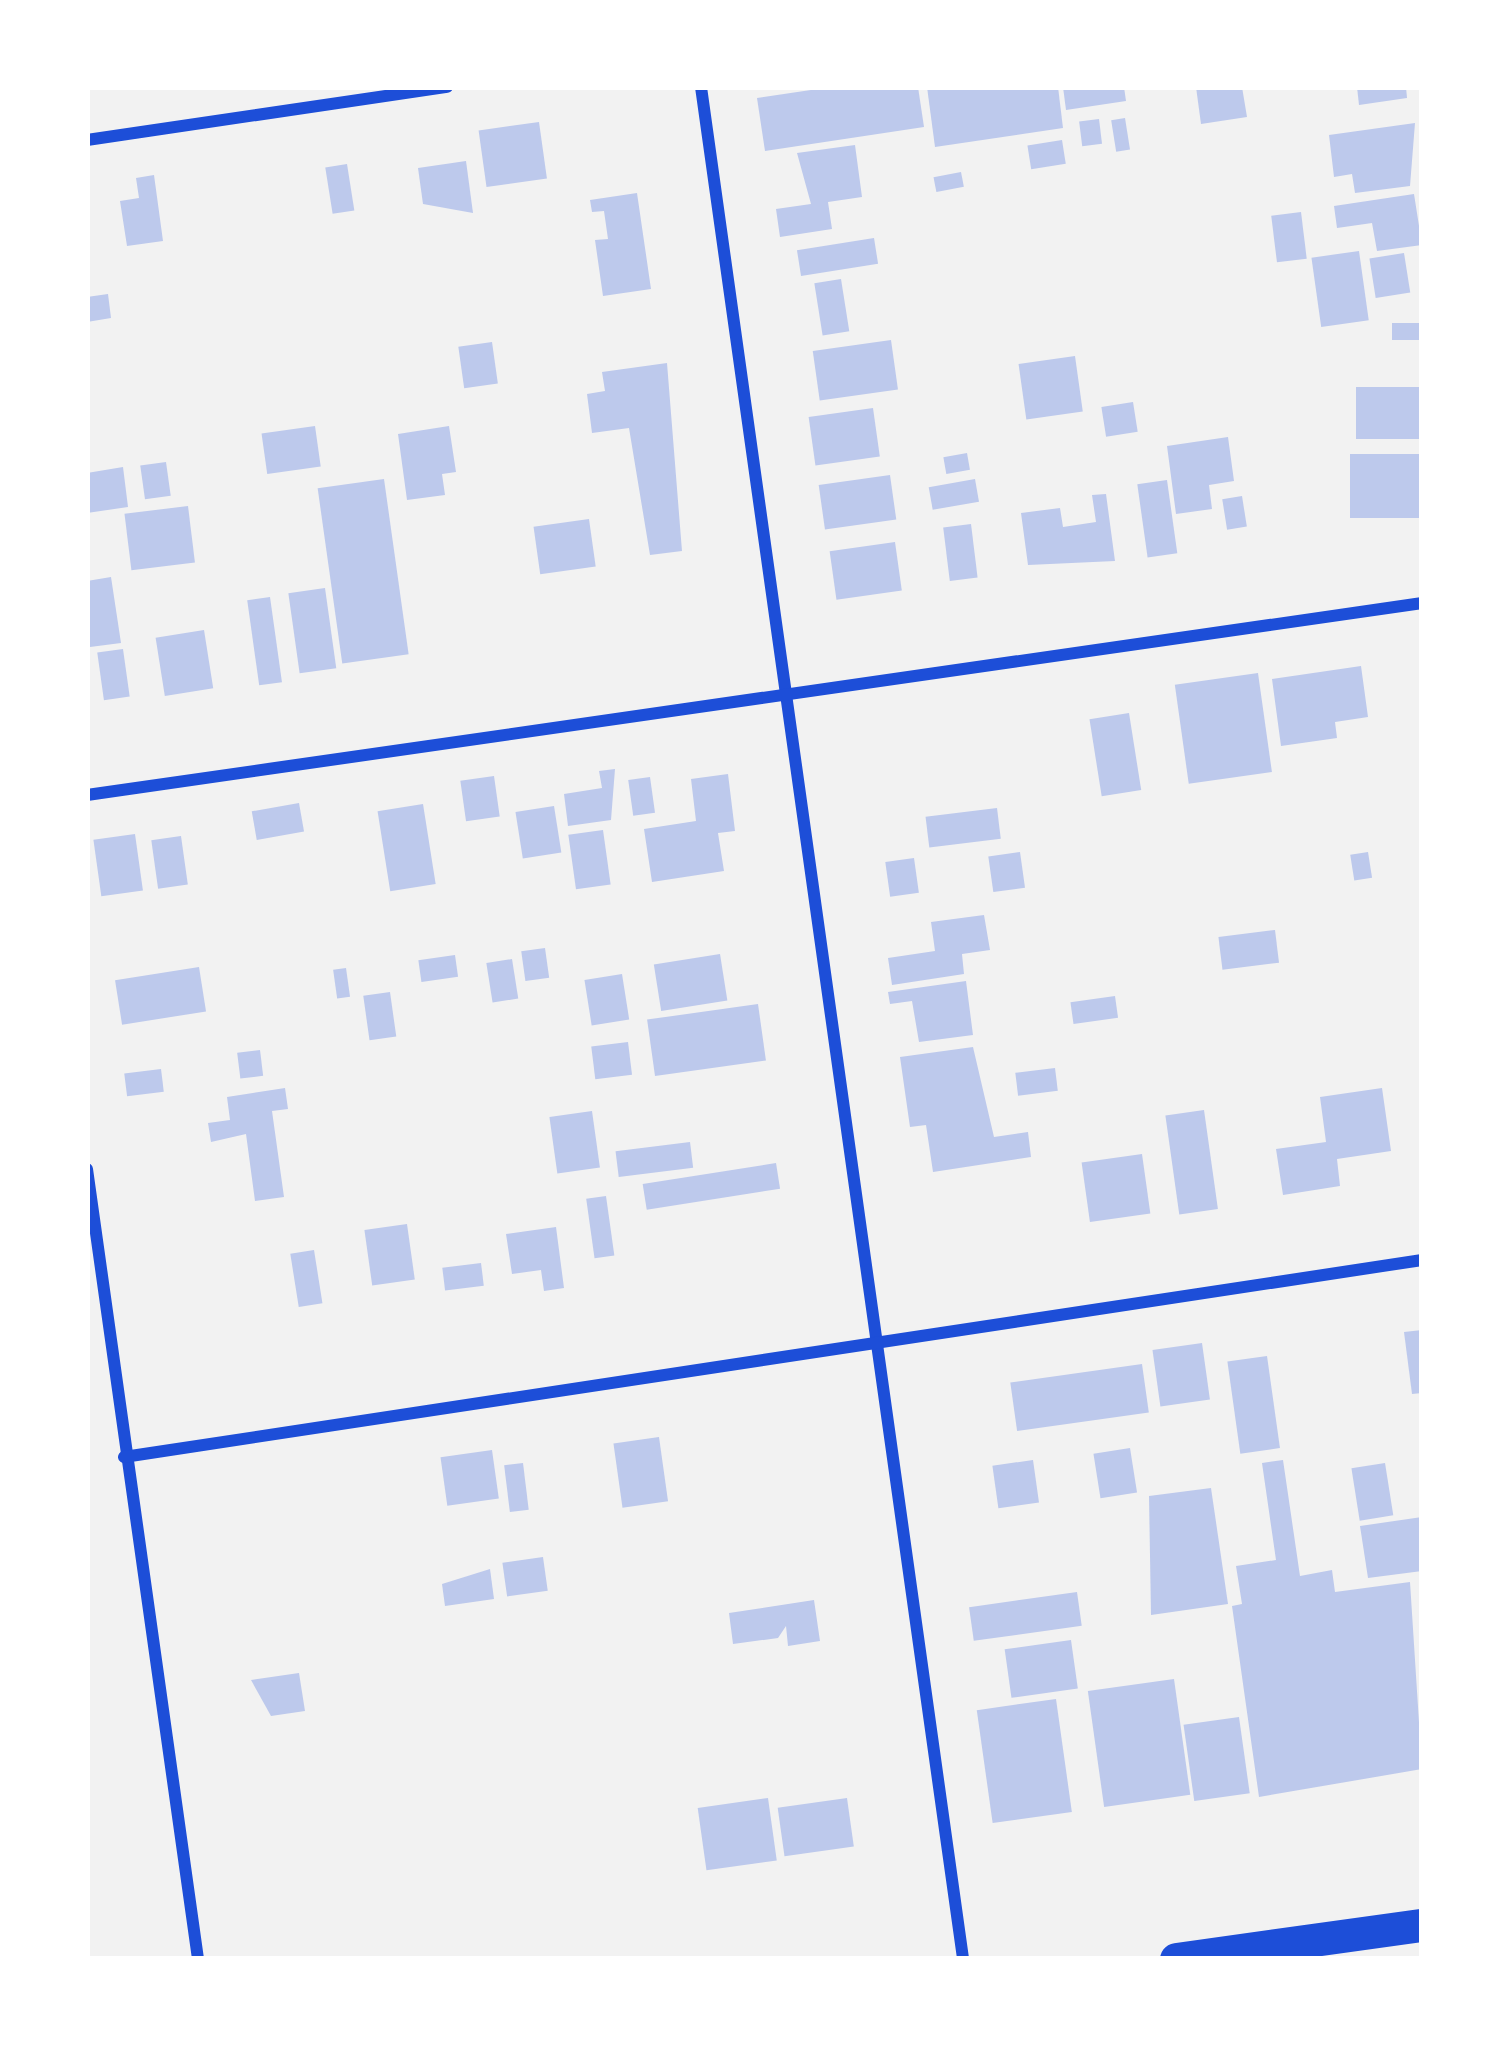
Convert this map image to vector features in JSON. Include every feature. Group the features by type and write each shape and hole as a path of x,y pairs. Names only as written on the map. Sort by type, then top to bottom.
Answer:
{"highway":[{"path":"1176,1959 1422,1925"}],"street":[{"path":"87,140 447,87"},
{"path":"701,87 963,1959"},
{"path":"87,795 787,699 1422,603"},
{"path":"87,1169 198,1959"},
{"path":"124,1457 1422,1260"}],"building":[{"path":"831,87 918,87 924,127 765,151 757,98"},
{"path":"927,87 1058,87 1063,128 935,147"},
{"path":"1063,87 1124,87 1126,101 1066,110"},
{"path":"1196,87 1242,87 1247,117 1201,124"},
{"path":"1357,87 1406,87 1407,98 1359,105"},
{"path":"1125,118 1130,150 1116,152 1111,120"},
{"path":"1099,119 1102,144 1082,146 1079,121"},
{"path":"539,122 547,178 487,187 479,130"},
{"path":"1415,123 1410,186 1355,193 1352,174 1334,177 1329,135"},
{"path":"1062,140 1066,164 1031,169 1027,145"},
{"path":"855,145 862,197 828,202 832,229 780,237 776,209 811,204 797,153"},
{"path":"466,161 473,213 423,204 418,168"},
{"path":"347,164 354,210 333,214 325,167"},
{"path":"961,172 964,187 936,192 934,177"},
{"path":"154,175 163,241 127,246 120,201 139,198 136,178"},
{"path":"637,193 651,289 603,296 595,240 608,239 604,211 592,212 590,200"},
{"path":"1414,194 1422,245 1377,251 1372,223 1337,228 1334,206"},
{"path":"1301,212 1307,259 1277,262 1271,216"},
{"path":"874,238 878,264 801,276 797,250"},
{"path":"1359,251 1369,320 1321,327 1311,258"},
{"path":"1404,253 1410,293 1376,298 1369,258"},
{"path":"841,279 849,331 823,336 814,283"},
{"path":"108,294 111,318 87,322 87,297"},
{"path":"1392,323 1422,323 1422,340 1392,340"},
{"path":"891,340 898,390 820,401 813,351"},
{"path":"492,342 498,384 464,388 458,347"},
{"path":"1075,356 1083,411 1026,419 1019,364"},
{"path":"667,363 682,551 650,555 629,428 592,433 587,394 605,391 602,372"},
{"path":"1356,387 1422,387 1422,439 1356,439"},
{"path":"1133,402 1138,432 1106,437 1101,407"},
{"path":"873,408 880,457 815,466 809,417"},
{"path":"315,426 321,467 267,474 262,434"},
{"path":"449,426 456,472 442,474 445,495 407,500 398,434"},
{"path":"1228,437 1234,481 1209,485 1212,509 1176,514 1167,446"},
{"path":"967,453 970,470 946,474 943,457"},
{"path":"1350,454 1422,454 1422,518 1350,518"},
{"path":"166,462 171,496 145,499 140,466"},
{"path":"123,467 128,507 87,513 87,473"},
{"path":"890,475 896,520 825,530 819,485"},
{"path":"384,479 409,654 342,664 318,488"},
{"path":"975,479 979,502 933,510 929,487"},
{"path":"1167,480 1177,553 1148,557 1137,484"},
{"path":"1106,494 1115,561 1028,565 1021,513 1060,508 1063,527 1096,522 1092,495"},
{"path":"1242,496 1247,527 1227,530 1222,499"},
{"path":"188,506 195,563 131,570 124,514"},
{"path":"589,519 596,567 540,574 534,527"},
{"path":"971,524 978,578 950,581 943,527"},
{"path":"895,542 902,591 836,600 830,551"},
{"path":"111,577 121,643 90,647 87,581"},
{"path":"325,588 336,668 300,673 288,593"},
{"path":"270,597 282,682 259,685 247,600"},
{"path":"204,630 213,688 165,696 156,638"},
{"path":"123,649 130,697 104,700 97,653"},
{"path":"1361,666 1368,717 1335,722 1337,738 1281,746 1272,679"},
{"path":"1258,673 1272,772 1189,784 1175,685"},
{"path":"1129,713 1141,790 1102,796 1089,719"},
{"path":"615,769 611,820 568,826 564,794 602,788 599,771"},
{"path":"728,774 735,831 718,833 724,871 652,882 644,829 696,821 691,779"},
{"path":"494,776 500,817 466,821 460,781"},
{"path":"650,777 655,813 633,816 628,780"},
{"path":"299,803 304,832 257,840 252,811"},
{"path":"423,804 436,884 390,891 378,811"},
{"path":"554,806 561,852 523,859 515,812"},
{"path":"997,808 1001,839 929,848 926,817"},
{"path":"603,830 611,884 576,889 568,835"},
{"path":"135,834 143,890 101,896 93,840"},
{"path":"181,836 188,885 158,889 151,840"},
{"path":"1020,852 1025,888 993,892 988,856"},
{"path":"1368,852 1372,878 1354,880 1350,855"},
{"path":"914,858 919,893 890,897 885,862"},
{"path":"984,915 990,950 962,954 964,974 892,985 888,958 935,951 931,922"},
{"path":"1275,930 1279,963 1222,970 1218,937"},
{"path":"545,948 549,978 525,981 521,951"},
{"path":"720,954 727,1000 661,1011 654,964"},
{"path":"455,955 458,977 421,982 418,960"},
{"path":"512,959 518,999 493,1003 486,963"},
{"path":"199,967 206,1011 122,1025 115,980"},
{"path":"346,968 350,997 337,999 333,970"},
{"path":"622,974 629,1019 592,1025 584,980"},
{"path":"966,981 973,1035 919,1042 912,1001 890,1004 888,992"},
{"path":"390,992 396,1037 370,1040 363,996"},
{"path":"1115,996 1118,1018 1073,1024 1070,1002"},
{"path":"758,1004 766,1060 655,1076 647,1020"},
{"path":"628,1042 632,1075 595,1079 591,1047"},
{"path":"973,1047 994,1137 1028,1132 1031,1157 933,1172 926,1125 910,1127 900,1057"},
{"path":"260,1050 263,1076 240,1079 237,1053"},
{"path":"1055,1068 1058,1091 1018,1096 1015,1073"},
{"path":"161,1069 164,1092 127,1096 124,1074"},
{"path":"285,1088 288,1109 272,1111 284,1197 255,1201 246,1134 211,1142 208,1123 230,1120 227,1097"},
{"path":"1382,1088 1391,1151 1337,1159 1340,1186 1283,1195 1276,1149 1326,1142 1320,1097"},
{"path":"1204,1110 1218,1209 1179,1214 1165,1115"},
{"path":"592,1111 600,1167 557,1173 549,1117"},
{"path":"690,1142 693,1168 619,1177 616,1151"},
{"path":"1142,1154 1150,1213 1090,1222 1082,1162"},
{"path":"776,1163 780,1189 647,1210 643,1184"},
{"path":"606,1196 614,1255 595,1258 586,1199"},
{"path":"407,1224 415,1279 372,1285 364,1230"},
{"path":"556,1227 564,1288 544,1291 541,1270 512,1274 506,1234"},
{"path":"314,1250 322,1303 299,1307 290,1254"},
{"path":"481,1263 484,1286 445,1291 442,1268"},
{"path":"1422,1330 1422,1393 1412,1394 1404,1332"},
{"path":"1202,1343 1210,1399 1160,1406 1152,1350"},
{"path":"1267,1356 1280,1448 1240,1454 1227,1362"},
{"path":"1142,1364 1149,1413 1017,1431 1010,1383"},
{"path":"659,1437 668,1501 622,1508 613,1443"},
{"path":"1130,1448 1137,1492 1100,1498 1093,1454"},
{"path":"492,1450 499,1499 447,1506 441,1457"},
{"path":"1033,1460 1039,1503 998,1508 992,1466"},
{"path":"1283,1460 1300,1576 1332,1570 1335,1592 1410,1582 1422,1769 1259,1797 1232,1606 1242,1604 1236,1566 1276,1560 1262,1463"},
{"path":"523,1463 529,1510 510,1512 504,1465"},
{"path":"1385,1463 1393,1515 1360,1521 1351,1468"},
{"path":"1211,1488 1228,1604 1151,1615 1149,1496"},
{"path":"1422,1517 1422,1571 1368,1578 1360,1526"},
{"path":"543,1557 548,1591 507,1596 502,1563"},
{"path":"490,1569 494,1599 445,1606 442,1584"},
{"path":"1077,1592 1082,1626 974,1641 969,1607"},
{"path":"814,1600 820,1641 788,1646 786,1626 778,1638 733,1644 729,1613"},
{"path":"1071,1640 1078,1689 1011,1698 1005,1649"},
{"path":"299,1673 305,1711 271,1716 251,1680"},
{"path":"1174,1679 1190,1795 1104,1807 1088,1691"},
{"path":"1056,1699 1072,1812 993,1823 977,1710"},
{"path":"1239,1717 1250,1793 1194,1801 1184,1725"},
{"path":"768,1798 777,1860 706,1870 698,1808"},
{"path":"847,1798 854,1847 785,1856 778,1808"}]}
